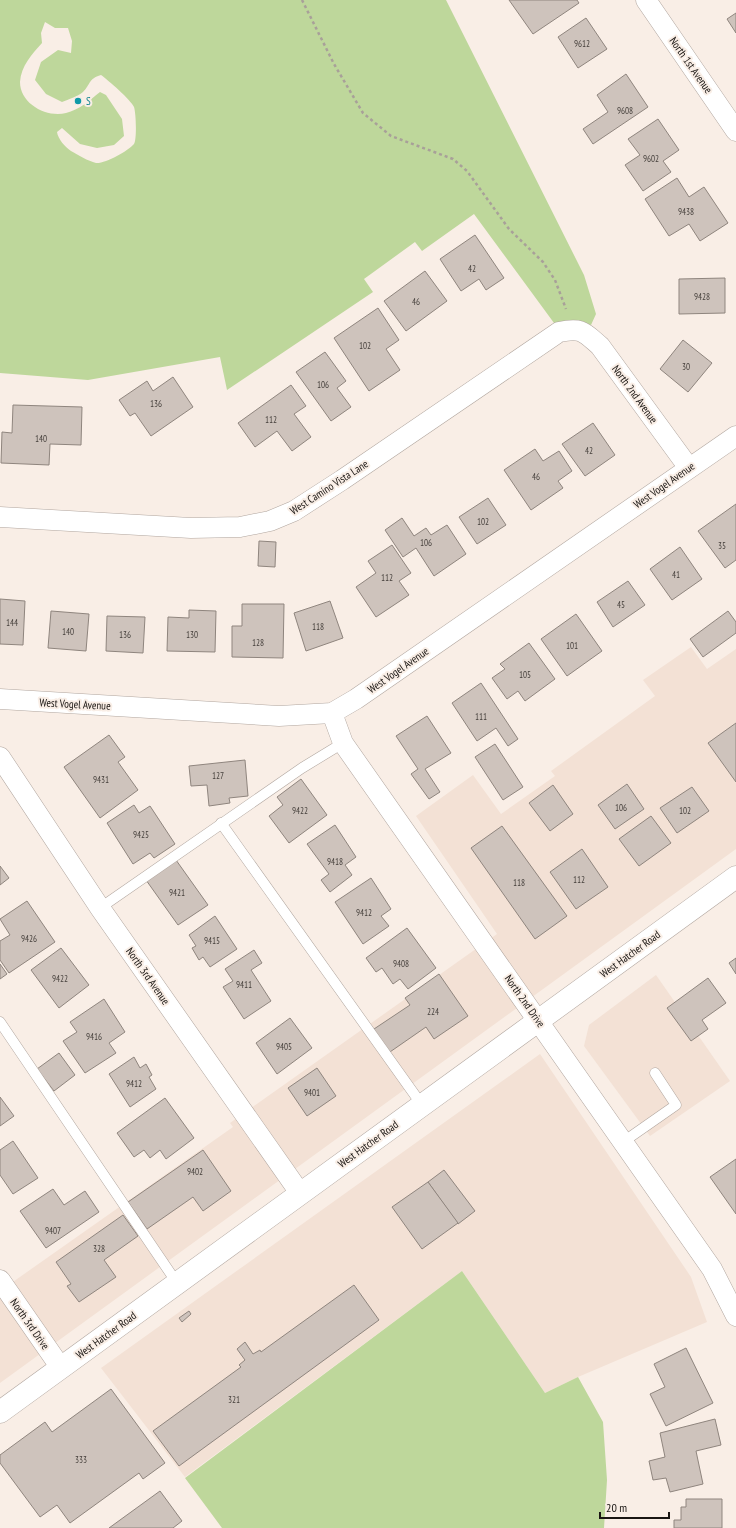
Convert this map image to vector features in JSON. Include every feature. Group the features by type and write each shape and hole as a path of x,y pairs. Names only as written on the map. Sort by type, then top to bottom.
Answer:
{"street":[{"name":"North 1st Avenue","path":"646,0 736,131"},
{"name":"North 2nd Avenue","path":"574,329 586,334 600,346 689,468"},
{"name":"West Camino Vista Lane","path":"0,517 191,528 240,527 270,521 294,511 342,480 559,332 574,329"},
{"name":"West Vogel Avenue","path":"0,699 279,716 332,713 356,699 736,436"},
{"name":"North 2nd Drive","path":"332,713 343,743 712,1269 729,1283 736,1316"},
{"name":"North 3rd Avenue","path":"0,757 100,908 300,1193"},
{"name":"West Hatcher Road","path":"0,1412 736,877"},
{"name":"North 3rd Drive","path":"0,1280 61,1368"}],"lane":[{"path":"100,908 302,768 343,743"},
{"path":"221,823 422,1105"},
{"path":"0,1022 177,1283"},
{"path":"623,1142 676,1105 656,1073"}],"path":[{"path":"302,0 334,64 363,113 391,136 453,159 468,171 509,229 543,262 555,280 574,329"}],"shaded area":[{"path":"691,647 707,669 736,649 736,849 0,1383 0,1291 233,1127 230,1123 497,934 416,816 473,775 501,814 555,776 551,771 655,696 643,680"},
{"path":"656,975 730,1081 650,1136 584,1046 589,1025"},
{"path":"540,1054 691,1277 707,1322 578,1377 545,1393 462,1271 185,1477 101,1368"}],"green space":[{"path":"0,0 446,0 584,275 596,314 591,325 574,320 554,323 474,214 422,251 415,242 364,279 373,292 227,390 220,357 88,380 0,373","holes":["45,22 55,28 68,28 72,41 71,53 58,50 41,62 35,80 46,94 62,102 81,94 94,78 101,75 114,85 134,107 136,126 136,137 134,144 127,150 100,163 90,161 71,151 60,140 57,132 62,128 80,144 97,148 114,145 124,136 122,119 106,95 100,92 75,110 59,114 36,108 30,103 21,90 20,82 22,71 31,56 42,43 41,33"]},
{"path":"462,1271 545,1393 578,1377 603,1422 607,1480 604,1528 222,1528 185,1478"}],"building":[{"path":"509,0 577,0 579,3 533,34"},
{"path":"736,13 736,33 727,19"},
{"path":"586,18 607,49 578,68 558,37"},
{"path":"626,74 648,107 593,144 583,129 608,112 597,95"},
{"path":"658,119 679,150 663,161 671,172 643,191 625,165 640,155 628,139"},
{"path":"677,178 689,197 704,187 728,223 700,241 689,224 669,236 645,199"},
{"path":"475,235 504,278 486,290 479,279 461,291 440,259"},
{"path":"425,271 447,301 406,331 384,301"},
{"path":"725,278 725,313 679,314 679,279"},
{"path":"378,308 399,340 386,349 400,370 369,391 334,338"},
{"path":"683,340 712,363 688,392 660,369"},
{"path":"325,352 346,381 337,388 351,407 331,421 296,372"},
{"path":"173,377 193,407 151,436 135,413 130,416 119,400 147,381 153,391"},
{"path":"291,385 306,406 294,414 311,437 292,451 277,431 255,447 238,423"},
{"path":"13,405 82,407 81,445 50,444 49,465 1,463 2,432 12,433"},
{"path":"593,423 615,455 585,476 562,444"},
{"path":"535,449 543,461 559,451 572,471 558,481 563,488 531,510 504,470"},
{"path":"488,498 506,525 477,544 459,517"},
{"path":"736,504 736,560 725,568 698,531"},
{"path":"402,518 414,536 426,528 431,535 447,525 466,554 434,576 416,548 403,557 385,530"},
{"path":"259,541 276,542 275,567 258,566"},
{"path":"392,545 411,573 399,581 409,595 376,617 356,587 376,573 368,561"},
{"path":"680,547 702,579 672,600 650,569"},
{"path":"628,581 645,605 613,627 597,602"},
{"path":"0,599 25,601 23,645 0,644"},
{"path":"330,601 343,638 306,651 294,613"},
{"path":"242,604 284,604 283,658 232,657 232,626 242,626"},
{"path":"189,610 216,611 215,652 167,651 168,617 189,618"},
{"path":"51,611 89,614 86,651 48,648"},
{"path":"728,611 736,622 736,633 703,657 690,639"},
{"path":"576,614 602,651 567,676 541,639"},
{"path":"107,616 145,617 143,653 106,651"},
{"path":"529,643 555,679 525,701 518,691 507,699 492,678 505,669 500,664"},
{"path":"481,683 518,739 508,746 496,728 477,741 452,703"},
{"path":"427,716 451,753 425,769 440,792 429,799 411,774 418,769 396,736"},
{"path":"736,723 736,782 708,743"},
{"path":"109,735 125,757 118,762 138,790 100,818 64,767"},
{"path":"495,744 523,787 503,800 475,757"},
{"path":"245,760 248,796 229,798 230,803 209,806 207,785 191,786 189,766"},
{"path":"301,779 327,815 289,843 269,816 283,805 277,797"},
{"path":"627,784 644,809 615,829 598,805"},
{"path":"553,785 573,814 550,831 529,803"},
{"path":"692,787 709,811 677,833 660,808"},
{"path":"134,805 139,813 150,806 175,844 154,858 150,853 133,864 107,823"},
{"path":"651,816 671,843 639,866 619,839"},
{"path":"335,825 356,857 345,865 352,875 330,892 321,880 329,874 307,844"},
{"path":"502,826 567,916 535,939 471,848"},
{"path":"582,849 608,887 576,909 550,872"},
{"path":"176,860 208,905 178,925 146,880"},
{"path":"0,866 9,878 0,885"},
{"path":"371,878 391,909 381,916 389,926 363,944 335,902"},
{"path":"27,901 55,942 9,973 0,960 0,941 10,935 0,919"},
{"path":"215,916 237,949 210,967 203,957 199,960 192,948 196,946 189,935"},
{"path":"407,928 436,968 408,989 400,979 393,984 382,968 376,972 366,958"},
{"path":"61,948 89,985 59,1008 31,970"},
{"path":"254,950 262,963 251,970 271,1001 244,1019 223,987 233,981 225,969"},
{"path":"736,958 736,974 729,963"},
{"path":"0,964 7,974 0,979"},
{"path":"439,974 468,1016 434,1039 426,1027 387,1054 371,1031 410,1005 405,998"},
{"path":"708,978 726,1003 702,1020 708,1029 691,1041 667,1008"},
{"path":"104,999 125,1032 109,1043 116,1053 85,1073 63,1041 77,1032 70,1022"},
{"path":"290,1018 312,1048 277,1074 256,1043"},
{"path":"59,1053 75,1075 54,1091 37,1069"},
{"path":"134,1057 140,1068 146,1064 152,1075 149,1077 156,1089 130,1107 109,1074"},
{"path":"317,1068 336,1096 307,1116 288,1088"},
{"path":"0,1097 14,1116 0,1126"},
{"path":"165,1098 194,1138 166,1159 160,1150 150,1158 144,1150 134,1157 117,1133"},
{"path":"13,1141 38,1178 13,1194 0,1175 0,1150"},
{"path":"203,1150 231,1191 203,1211 193,1197 147,1229 128,1202"},
{"path":"736,1159 736,1214 710,1177"},
{"path":"444,1170 475,1211 458,1224 428,1182"},
{"path":"428,1182 458,1223 422,1249 392,1207"},
{"path":"53,1189 64,1205 85,1191 99,1212 46,1248 20,1211"},
{"path":"123,1215 138,1236 104,1260 116,1277 79,1302 67,1286 71,1284 56,1262"},
{"path":"354,1285 379,1320 179,1466 153,1431 241,1367 239,1365 245,1360 237,1349 245,1342 253,1354 260,1350 261,1352"},
{"path":"189,1311 191,1314 182,1322 179,1318"},
{"path":"686,1348 713,1403 666,1426 650,1394 665,1387 654,1364"},
{"path":"111,1389 165,1463 143,1479 139,1473 70,1523 57,1505 40,1517 0,1463 0,1455 45,1422 52,1432"},
{"path":"715,1419 721,1445 696,1451 703,1484 670,1492 666,1478 653,1480 649,1461 665,1457 660,1433"},
{"path":"160,1491 182,1521 173,1528 109,1528"},
{"path":"686,1499 722,1499 722,1528 674,1528 674,1520 681,1520 681,1507 686,1507"}],"place":[{"name":"S","path":"78,101"}]}
